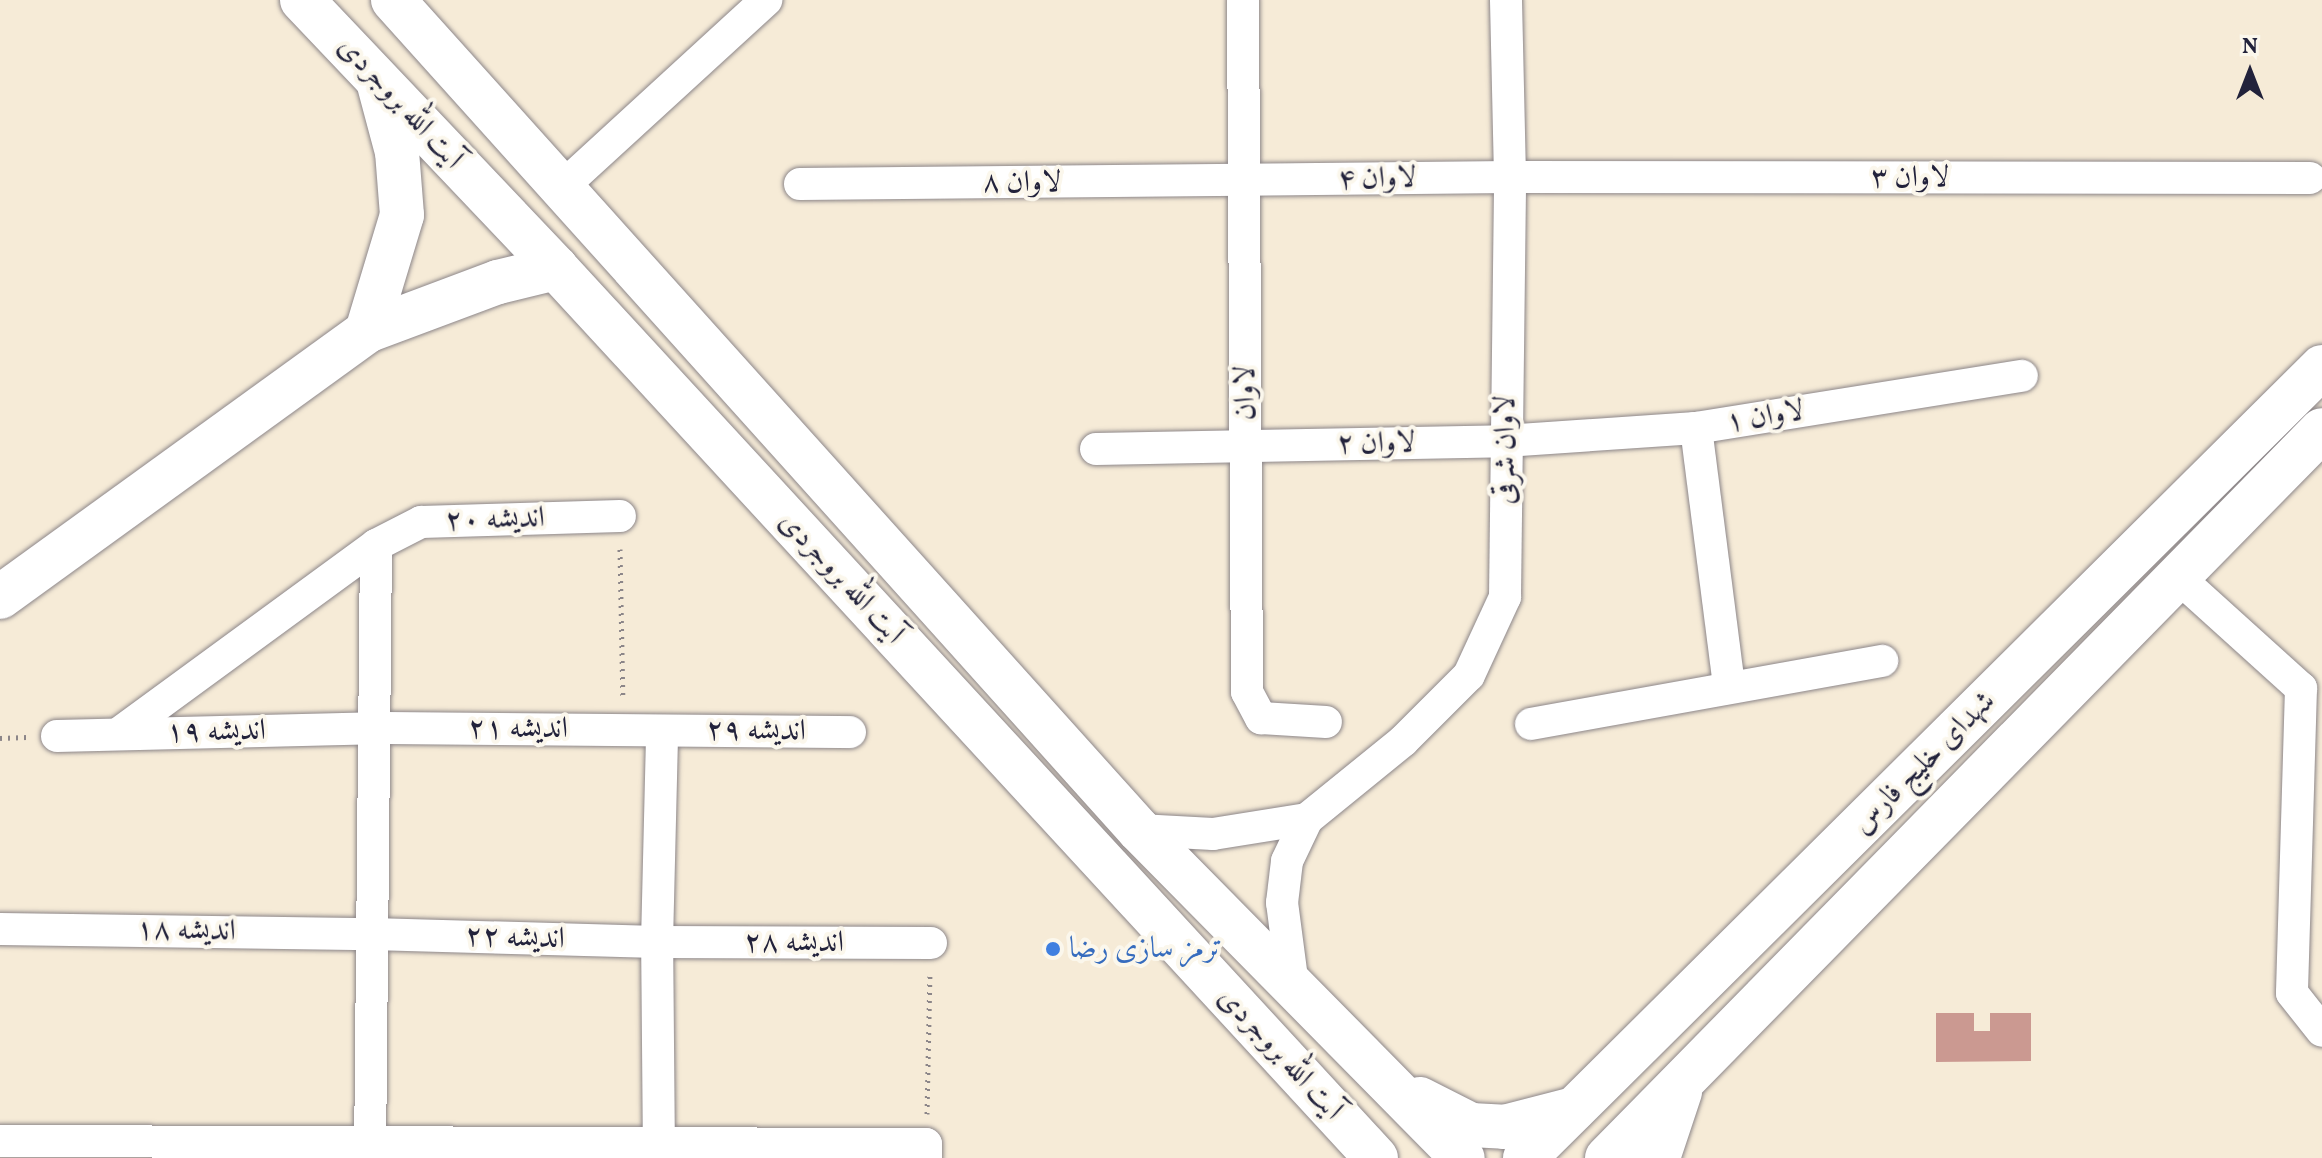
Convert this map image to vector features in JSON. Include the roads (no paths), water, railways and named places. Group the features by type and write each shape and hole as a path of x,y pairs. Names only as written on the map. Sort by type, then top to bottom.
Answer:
{"main road":[{"name":"آیت الله بروجردی","path":"302,0 556,268 1363,1150"},
{"name":"آیت الله بروجردی","path":"393,0 1139,830 1463,1158"},
{"path":"367,331 402,215 397,152 378,80"},
{"path":"0,597 367,331 498,282 556,268"},
{"name":"شهدای خلیج فارس","path":"1525,1158 1580,1107 2322,367"},
{"name":"شهدای خلیج فارس","path":"1607,1158 2322,430"},
{"path":"1658,1158 1685,1079"},
{"path":"1389,1083 1471,1125 1504,1127 1580,1107"}],"street":[{"path":"560,189 766,0"},
{"name":"لاوان","path":"1243,0 1247,692 1261,718 1326,722"},
{"name":"لاوان شرقی","path":"1307,819 1403,741 1469,675 1505,597 1510,177 1506,0"},
{"name":"لاوان ۴","path":"1245,182 1510,177"},
{"name":"لاوان ۳","path":"1510,177 2310,178"},
{"name":"لاوان ۸","path":"800,184 1245,182"},
{"name":"لاوان ۱","path":"1505,441 1696,428 2022,376"},
{"path":"1696,428 1729,686"},
{"name":"لاوان ۲","path":"1247,447 1505,441"},
{"path":"1096,449 1247,447"},
{"name":"اندیشه ۲۰","path":"118,734 376,545 421,522 620,516"},
{"path":"370,1150 376,545"},
{"path":"2178,577 2301,688 2309,824 2292,993 2322,1031"},
{"path":"1531,724 1729,686 1882,661"},
{"name":"اندیشه ۲۱","path":"374,728 662,731"},
{"name":"اندیشه ۱۹","path":"57,736 374,728"},
{"path":"659,1149 657,942 662,731"},
{"name":"اندیشه ۲۹","path":"662,731 850,732"},
{"path":"1139,830 1213,834 1307,819"},
{"path":"1293,986 1282,903 1287,861 1307,819"},
{"name":"اندیشه ۱۸","path":"0,929 372,934"},
{"name":"اندیشه ۲۲","path":"372,934 657,942"},
{"name":"اندیشه ۲۸","path":"657,942 931,943"},
{"path":"0,1141 370,1150 926,1151"}],"place":[{"name":"ترمز سازی رضا","path":"1053,949"}]}
